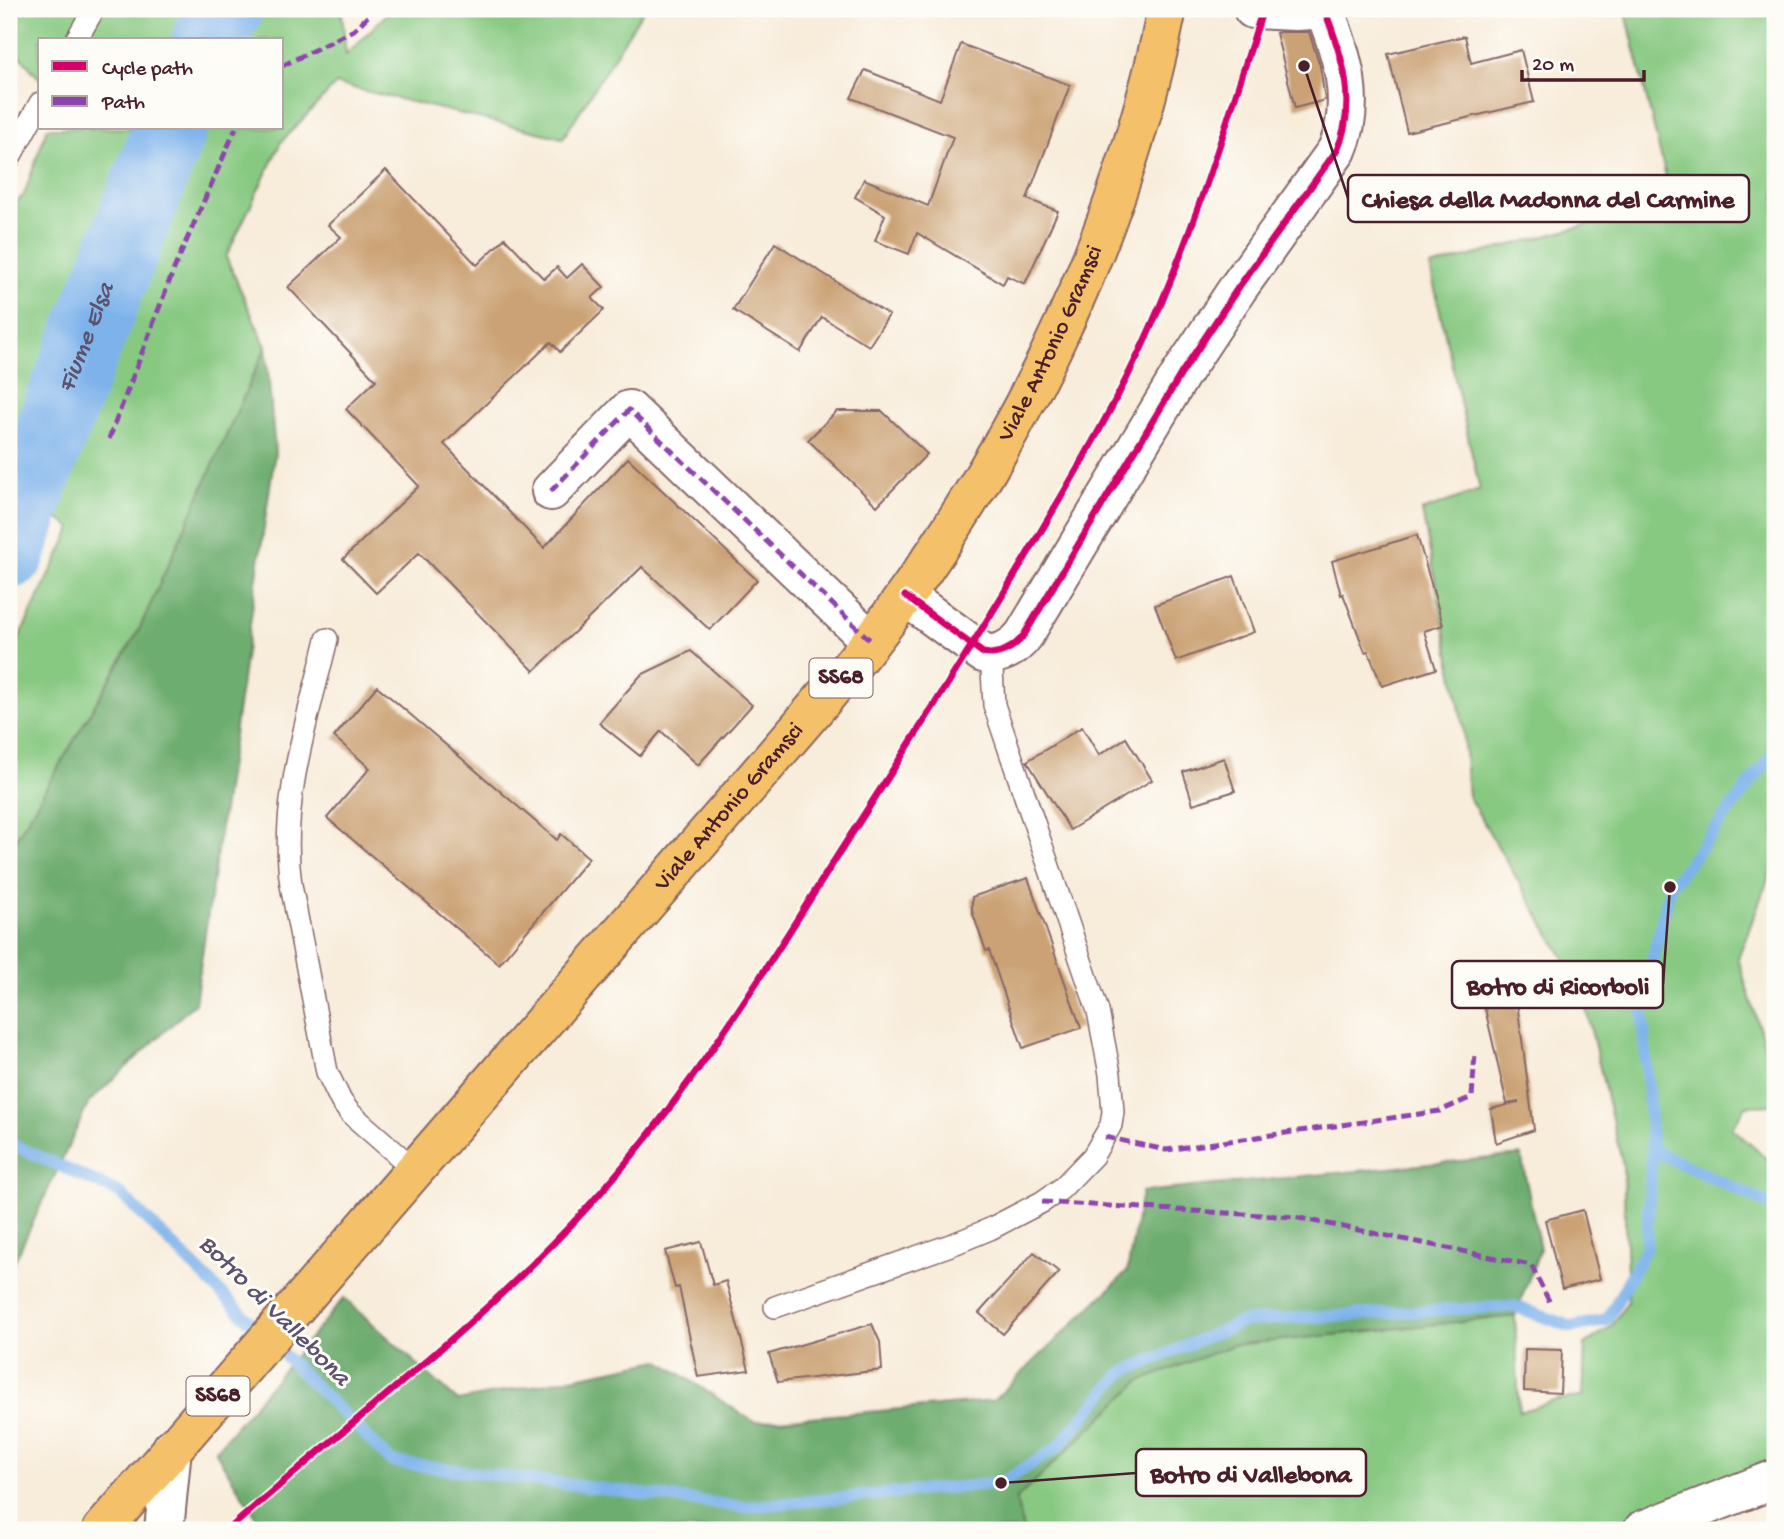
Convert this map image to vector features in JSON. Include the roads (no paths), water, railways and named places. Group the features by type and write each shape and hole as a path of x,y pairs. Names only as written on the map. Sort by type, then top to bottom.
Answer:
{"main road":[{"name":"Viale Antonio Gramsci","path":"172,1448 770,761 871,641 905,596 960,514 1011,429 1071,308 1100,238 1126,162 1157,57 1167,9"},
{"name":"SS68","path":"102,1530 172,1448"}],"street":[{"path":"905,596 971,646 989,654 999,653 1015,645 1024,635 1186,366 1337,150 1346,130 1349,103 1326,9 1253,9"},
{"path":"551,491 629,410 871,641"},
{"path":"164,1530 172,1448"},
{"path":"1643,1530 1775,1479"}],"lane":[{"path":"77,38 94,9"},
{"path":"9,159 38,107"},
{"path":"327,639 290,798 288,863 291,885 327,1072 350,1113 415,1170"},
{"path":"775,1307 956,1243 1030,1208 1061,1189 1075,1175 1093,1156 1111,1125 1114,1112 1110,1074 1095,1000 995,713 991,681 999,653"}],"waterway":[{"name":"Fiume Elsa","path":"210,38 226,9"},
{"name":"Fiume Elsa","path":"9,552 33,477 169,130"},
{"path":"1652,1150 1642,1004 1670,887 1775,751"},
{"name":"Botro di Vallebona","path":"9,1143 120,1193 392,1462 744,1507 1001,1483 1057,1448 1121,1373 1244,1321 1514,1306 1572,1327 1607,1320 1646,1248 1652,1150 1775,1207"}],"place":[{"name":"Chiesa della Madonna del Carmine","path":"1304,66"},
{"name":"Botro di Ricorboli","path":"1670,887"},
{"name":"Botro di Vallebona","path":"1001,1483"}]}
